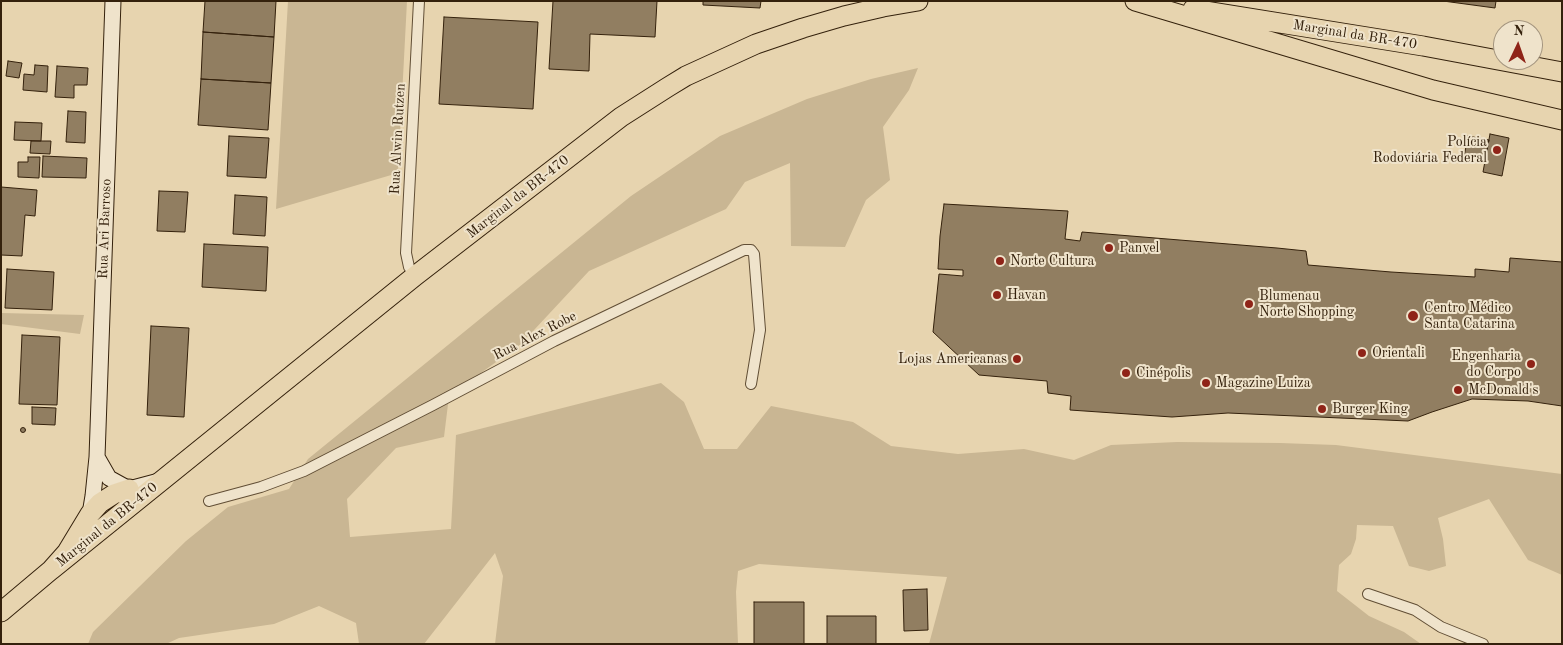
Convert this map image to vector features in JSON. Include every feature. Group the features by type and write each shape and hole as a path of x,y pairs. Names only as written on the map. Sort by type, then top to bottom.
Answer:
{"highway":[{"name":"Marginal da BR-470","path":"51,570 164,480 284,380 621,117 686,76 756,44 854,13 918,1"},
{"path":"1135,1 1433,90 1562,120"},
{"name":"Marginal da BR-470","path":"1147,1 1394,41 1562,72"},
{"path":"4,610 51,570 67,552 90,514 100,503 114,494 129,489"}],"street":[{"name":"Rua Ari Barroso","path":"90,514 97,457 113,1"},
{"name":"Rua Alwin Rutzen","path":"415,276 409,267 406,253 419,1"},
{"name":"Rua Alex Robe","path":"209,501 261,487 304,471 554,341 744,250 751,250 754,254 760,330 751,384"},
{"path":"97,457 109,478 129,489"},
{"name":"Marginal da BR-470","path":"129,489 164,480"},
{"path":"1368,594 1415,610 1441,627 1483,644"}],"shaded area":[{"path":"288,1 407,1 398,173 276,209"},
{"path":"918,68 909,90 883,127 890,180 866,200 845,247 791,246 790,163 745,182 726,209 589,271 521,344 449,396 444,437 396,448 347,499 350,537 451,529 456,435 661,383 684,402 704,449 737,449 771,406 853,422 891,446 958,454 1024,449 1074,460 1111,445 1177,442 1280,443 1336,445 1562,474 1562,575 1528,560 1489,499 1438,518 1446,566 1429,571 1409,566 1393,526 1357,525 1356,539 1351,554 1339,565 1337,591 1369,616 1404,632 1421,644 929,644 947,577 759,564 738,571 736,592 738,644 495,644 503,576 495,553 424,644 359,644 356,623 319,606 274,624 179,638 166,644 88,644 93,632 186,541 228,507 289,489 308,459 631,196 720,136 807,99 871,79"},
{"path":"1,312 84,315 80,334 1,324"}],"building":[{"path":"205,1 276,1 274,37 203,32"},
{"path":"553,1 657,1 655,37 590,34 589,71 549,69"},
{"path":"703,1 761,1 760,8 703,5"},
{"path":"1443,1 1496,1 1495,8"},
{"path":"444,17 538,22 533,109 439,104"},
{"path":"203,32 274,37 271,83 201,79"},
{"path":"8,61 22,63 19,78 6,76"},
{"path":"35,65 48,66 47,92 23,90 24,74 34,75"},
{"path":"57,66 88,68 87,85 74,85 74,98 55,97"},
{"path":"201,79 271,83 268,130 198,125"},
{"path":"68,111 86,112 85,143 66,142"},
{"path":"15,122 42,123 41,141 14,140"},
{"name":"Polícia Rodoviária Federal","path":"1490,134 1509,138 1502,176 1483,172"},
{"path":"229,136 269,138 266,178 227,176"},
{"path":"1468,136 1489,140 1485,161 1464,157"},
{"path":"31,141 51,141 50,154 30,153"},
{"path":"43,156 87,158 86,178 42,177"},
{"path":"28,157 40,157 39,178 18,177 18,162 28,162"},
{"path":"1,187 37,190 35,216 25,215 22,256 1,255"},
{"path":"159,191 188,192 185,232 157,231"},
{"path":"235,195 267,197 265,236 233,234"},
{"name":"Blumenau Norte Shopping","path":"944,204 1068,211 1065,239 1080,241 1082,232 1306,251 1308,265 1475,277 1475,269 1509,272 1510,258 1562,262 1562,406 1528,401 1472,399 1408,421 1228,413 1172,417 1070,410 1071,396 1048,393 1047,381 979,375 933,332 939,274 963,276 963,270 938,269"},
{"path":"204,244 268,247 266,291 202,287"},
{"path":"7,269 54,272 52,310 5,308"},
{"path":"151,326 189,328 184,417 147,415"},
{"path":"22,335 60,337 57,405 19,404"},
{"path":"32,407 56,408 55,425 32,424"},
{"path":"23,427 26,430 23,433 20,430"},
{"path":"927,589 928,630 904,631 903,590"},
{"path":"754,602 804,602 804,644 754,644"},
{"path":"827,616 876,616 876,644 827,644"}],"place":[{"name":"Polícia Rodoviária Federal","path":"1497,150"},
{"name":"Panvel","path":"1109,248"},
{"name":"Norte Cultura","path":"1000,261"},
{"name":"Havan","path":"997,295"},
{"name":"Blumenau Norte Shopping","path":"1249,304"},
{"name":"Centro Médico Santa Catarina","path":"1413,316"},
{"name":"Orientali","path":"1362,353"},
{"name":"Lojas Americanas","path":"1017,359"},
{"name":"Engenharia do Corpo","path":"1531,364"},
{"name":"Cinépolis","path":"1126,373"},
{"name":"Magazine Luiza","path":"1206,383"},
{"name":"McDonald's","path":"1458,390"},
{"name":"Burger King","path":"1322,409"}]}
